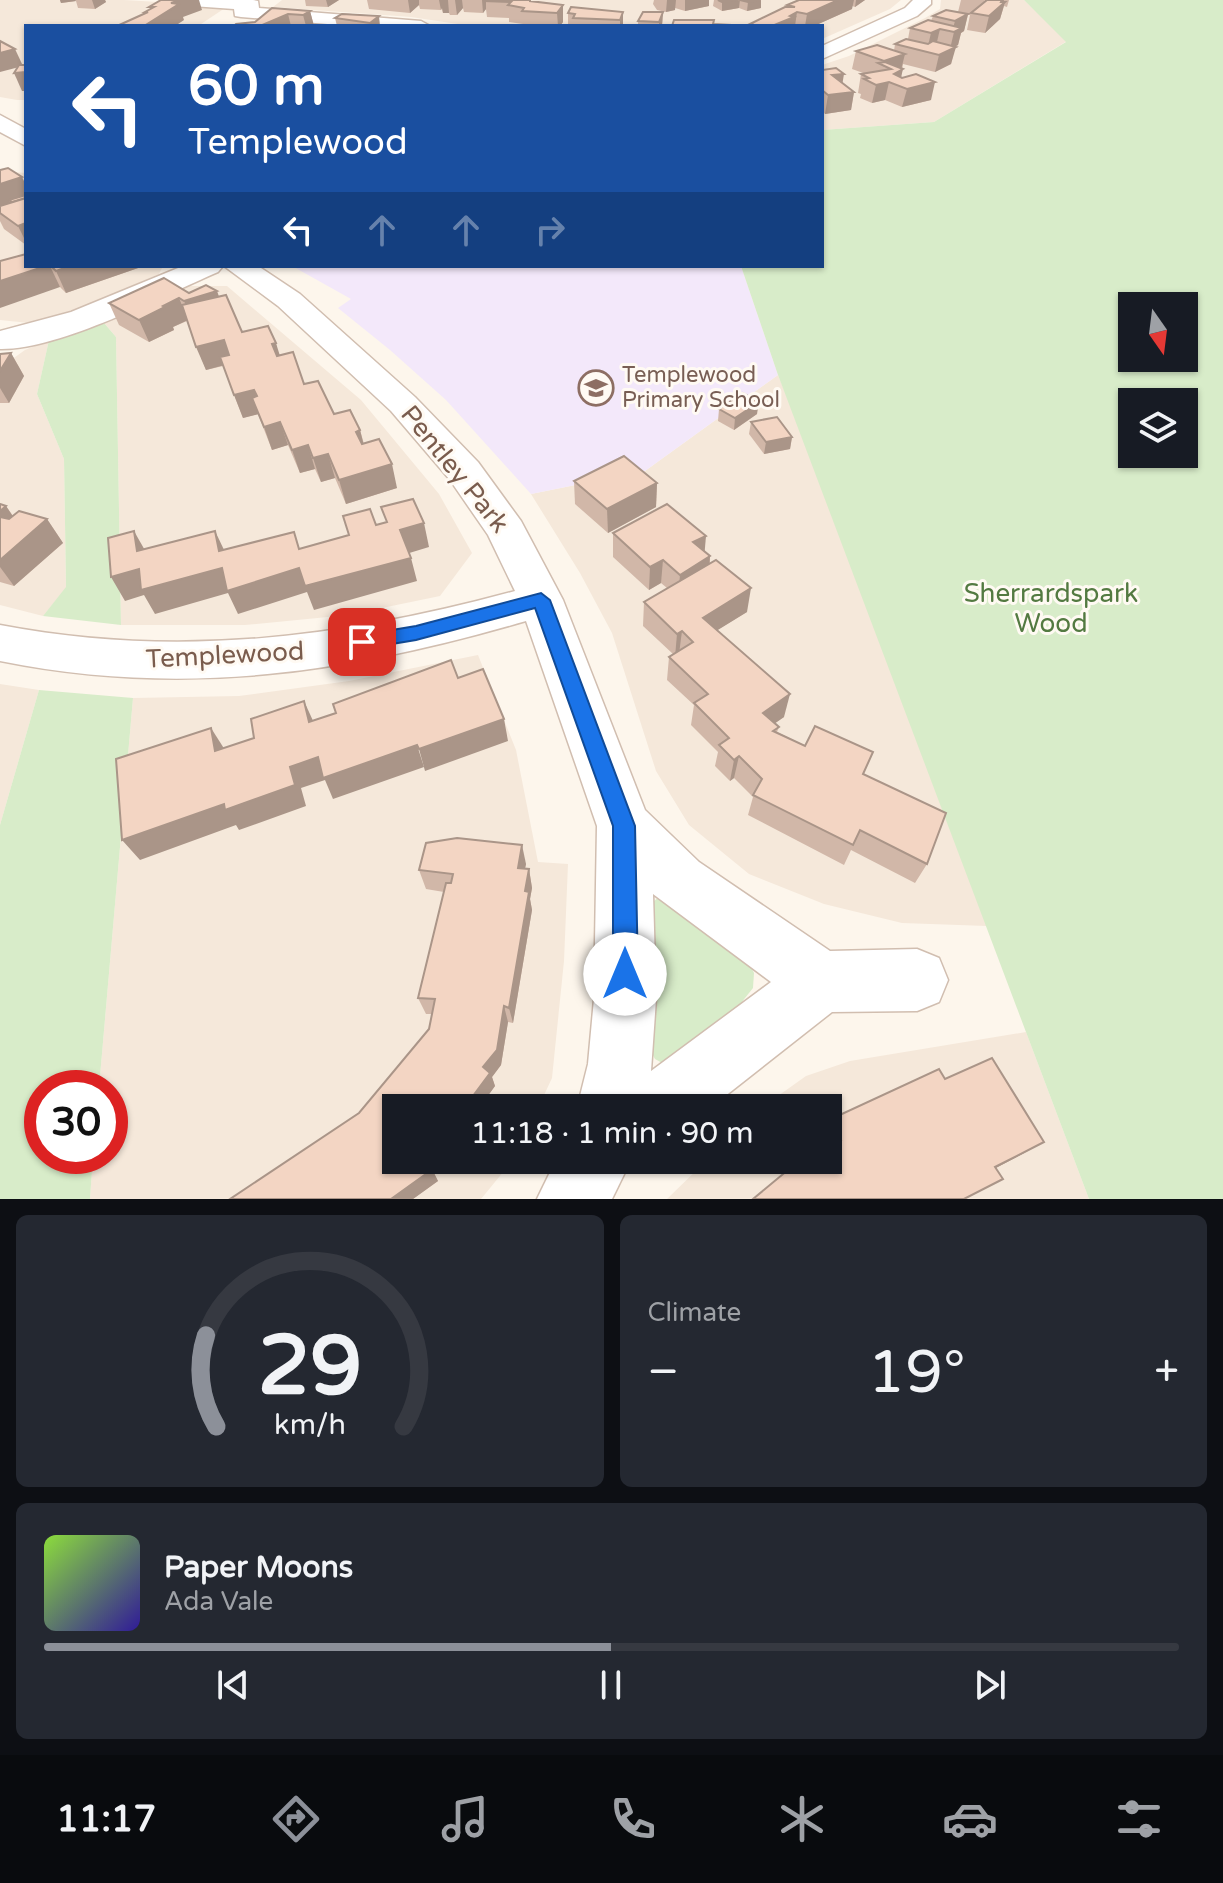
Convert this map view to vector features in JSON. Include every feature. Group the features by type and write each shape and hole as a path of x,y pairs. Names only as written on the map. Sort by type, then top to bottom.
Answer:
{"street":[{"path":"178,0 400,24"},
{"path":"824,52 911,12 922,4 922,0"},
{"path":"0,112 24,110"},
{"path":"0,122 16,138"},
{"path":"3,340 27,336 98,314 203,268"},
{"name":"Pentley Park","path":"242,268 289,300 403,404 464,471 507,531 541,600 624,826 625,999 620,1064 613,1094"},
{"name":"Templewood","path":"0,643 76,655 156,662 280,655 416,633 541,600"},
{"path":"624,826 679,881 822,982"},
{"path":"674,1094 822,982 917,980"},
{"path":"572,1199 587,1174"}],"shaded area":[{"path":"0,0 124,0 228,6 201,24 24,24 24,100 0,97"},
{"path":"282,0 901,0 890,9 824,38 824,24 458,24 411,17 273,7"},
{"path":"941,0 1024,0 1067,41 934,122 824,130 824,64 849,56 940,9"},
{"path":"0,171 24,173 24,268 162,268 159,274 83,307 29,323 0,320"},
{"name":"Templewood Primary School","path":"296,268 742,268 778,375 645,471 531,494 446,400 338,308 351,299"},
{"path":"182,286 227,286 361,400 439,494 472,553 440,596 348,615 245,625 121,625 116,337 104,323"},
{"path":"49,340 37,394 64,459 66,588 43,616 0,605 0,368 25,350"},
{"path":"778,375 987,926 902,923 824,904 749,874 689,825 656,771 612,633 580,573 531,494 645,471"},
{"path":"478,655 516,750 538,862 568,864 564,961 552,1078 545,1094 382,1094 382,1174 502,1174 481,1199 90,1199 92,1174 128,1174 128,1070 101,1070 133,698 239,696 349,681"},
{"path":"0,684 39,690 0,825"},
{"path":"1026,1032 1089,1199 667,1199 693,1174 842,1174 842,1094 781,1094 806,1076 850,1061"}],"green space":[{"name":"Sherrardspark Wood","path":"1024,0 1223,0 1223,1199 1089,1199 778,375 742,268 824,268 824,130 934,122 1066,42"},
{"path":"104,323 116,337 121,625 43,616 66,587 64,459 37,394 49,340"},
{"path":"39,690 133,698 101,1070 24,1070 24,1174 92,1174 90,1199 0,1199 0,825"},
{"path":"661,895 746,957 754,973 753,988 741,1003 679,1060 664,1064 655,1059 648,1046 652,903"}],"building":[{"path":"161,0 180,0 171,3 179,4 147,24 121,24 154,7 149,7"},
{"path":"487,0 530,0 563,5 557,13 522,11 524,8 508,5 511,2"},
{"path":"799,0 838,0 807,14 797,12 790,16 794,17 777,24 750,24 785,7 795,7 787,5"},
{"path":"987,0 1005,2 989,16 971,13"},
{"path":"571,7 623,12 620,20 573,18 575,14 568,13"},
{"path":"272,8 310,11 303,15 288,14 265,24 236,24 255,22"},
{"path":"946,10 968,14 955,21 933,16"},
{"path":"643,12 663,12 659,22 638,21"},
{"path":"342,14 379,16 370,23 335,18"},
{"path":"674,20 714,20 713,24 673,24"},
{"path":"928,20 962,28 954,32 940,29 931,33 910,28"},
{"path":"906,39 956,47 939,55 895,44"},
{"path":"0,41 15,49 0,53"},
{"path":"877,45 905,54 884,61 856,51"},
{"path":"885,62 903,69 894,74 902,78 916,74 935,82 907,89 889,82 876,85 864,79 869,78 861,74 891,69 878,63"},
{"path":"19,65 24,65 24,72 14,73"},
{"path":"836,68 844,74 832,75 854,92 828,95 824,92 824,70"},
{"path":"8,168 22,177 0,184 0,170"},
{"path":"24,199 24,224 18,226 0,213 0,206"},
{"path":"24,255 24,268 40,268 0,281 0,261"},
{"path":"164,278 189,293 206,285 217,291 184,301 179,298 139,320 109,303"},
{"path":"226,295 242,332 268,326 276,343 272,344 277,356 293,352 304,384 318,381 334,414 350,410 360,430 356,432 362,444 379,439 392,464 339,480 328,454 313,458 308,445 292,450 280,422 264,427 252,398 257,396 254,390 234,395 220,357 229,355 224,340 196,347 182,305"},
{"path":"11,353 0,371 0,354"},
{"path":"743,393 759,402 735,418 719,409"},
{"path":"777,417 792,437 766,442 751,422"},
{"path":"624,456 657,483 607,509 574,481"},
{"path":"413,499 424,523 400,530 411,558 305,586 299,568 227,591 222,568 141,590 139,569 111,577 108,538 134,531 137,551 215,531 219,551 294,532 299,549 349,535 343,516 370,509 376,525 387,522 381,507"},
{"path":"667,504 706,536 693,542 710,556 680,575 663,560 650,567 613,533"},
{"path":"19,511 47,519 0,560 0,517 9,519"},
{"path":"716,560 751,588 703,618 790,694 763,713 779,727 773,731 805,746 815,726 873,752 863,774 946,813 927,864 860,830 853,845 753,795 762,779 739,756 734,760 719,745 729,738 694,703 708,694 669,657 693,642 682,631 677,634 644,602"},
{"path":"451,660 458,678 483,669 504,719 323,778 318,757 290,767 295,785 225,810 224,804 122,840 116,759 211,728 215,751 254,738 251,719 304,701 309,722 336,713 333,704"},
{"path":"457,838 522,845 518,868 529,869 525,891 529,892 509,1008 504,1006 497,1050 483,1067 490,1073 474,1094 382,1094 382,1174 426,1174 391,1199 230,1199 359,1113 429,1029 435,999 418,998 446,883 451,883 453,874 419,870 426,843"},
{"path":"992,1058 1044,1142 995,1167 1003,1179 964,1199 753,1199 783,1174 842,1174 842,1114 939,1069 945,1079"}],"place":[{"name":"Templewood Primary School","path":"596,388"}],"route":[{"path":"362,642 416,633 541,600 624,826 625,974"}]}
